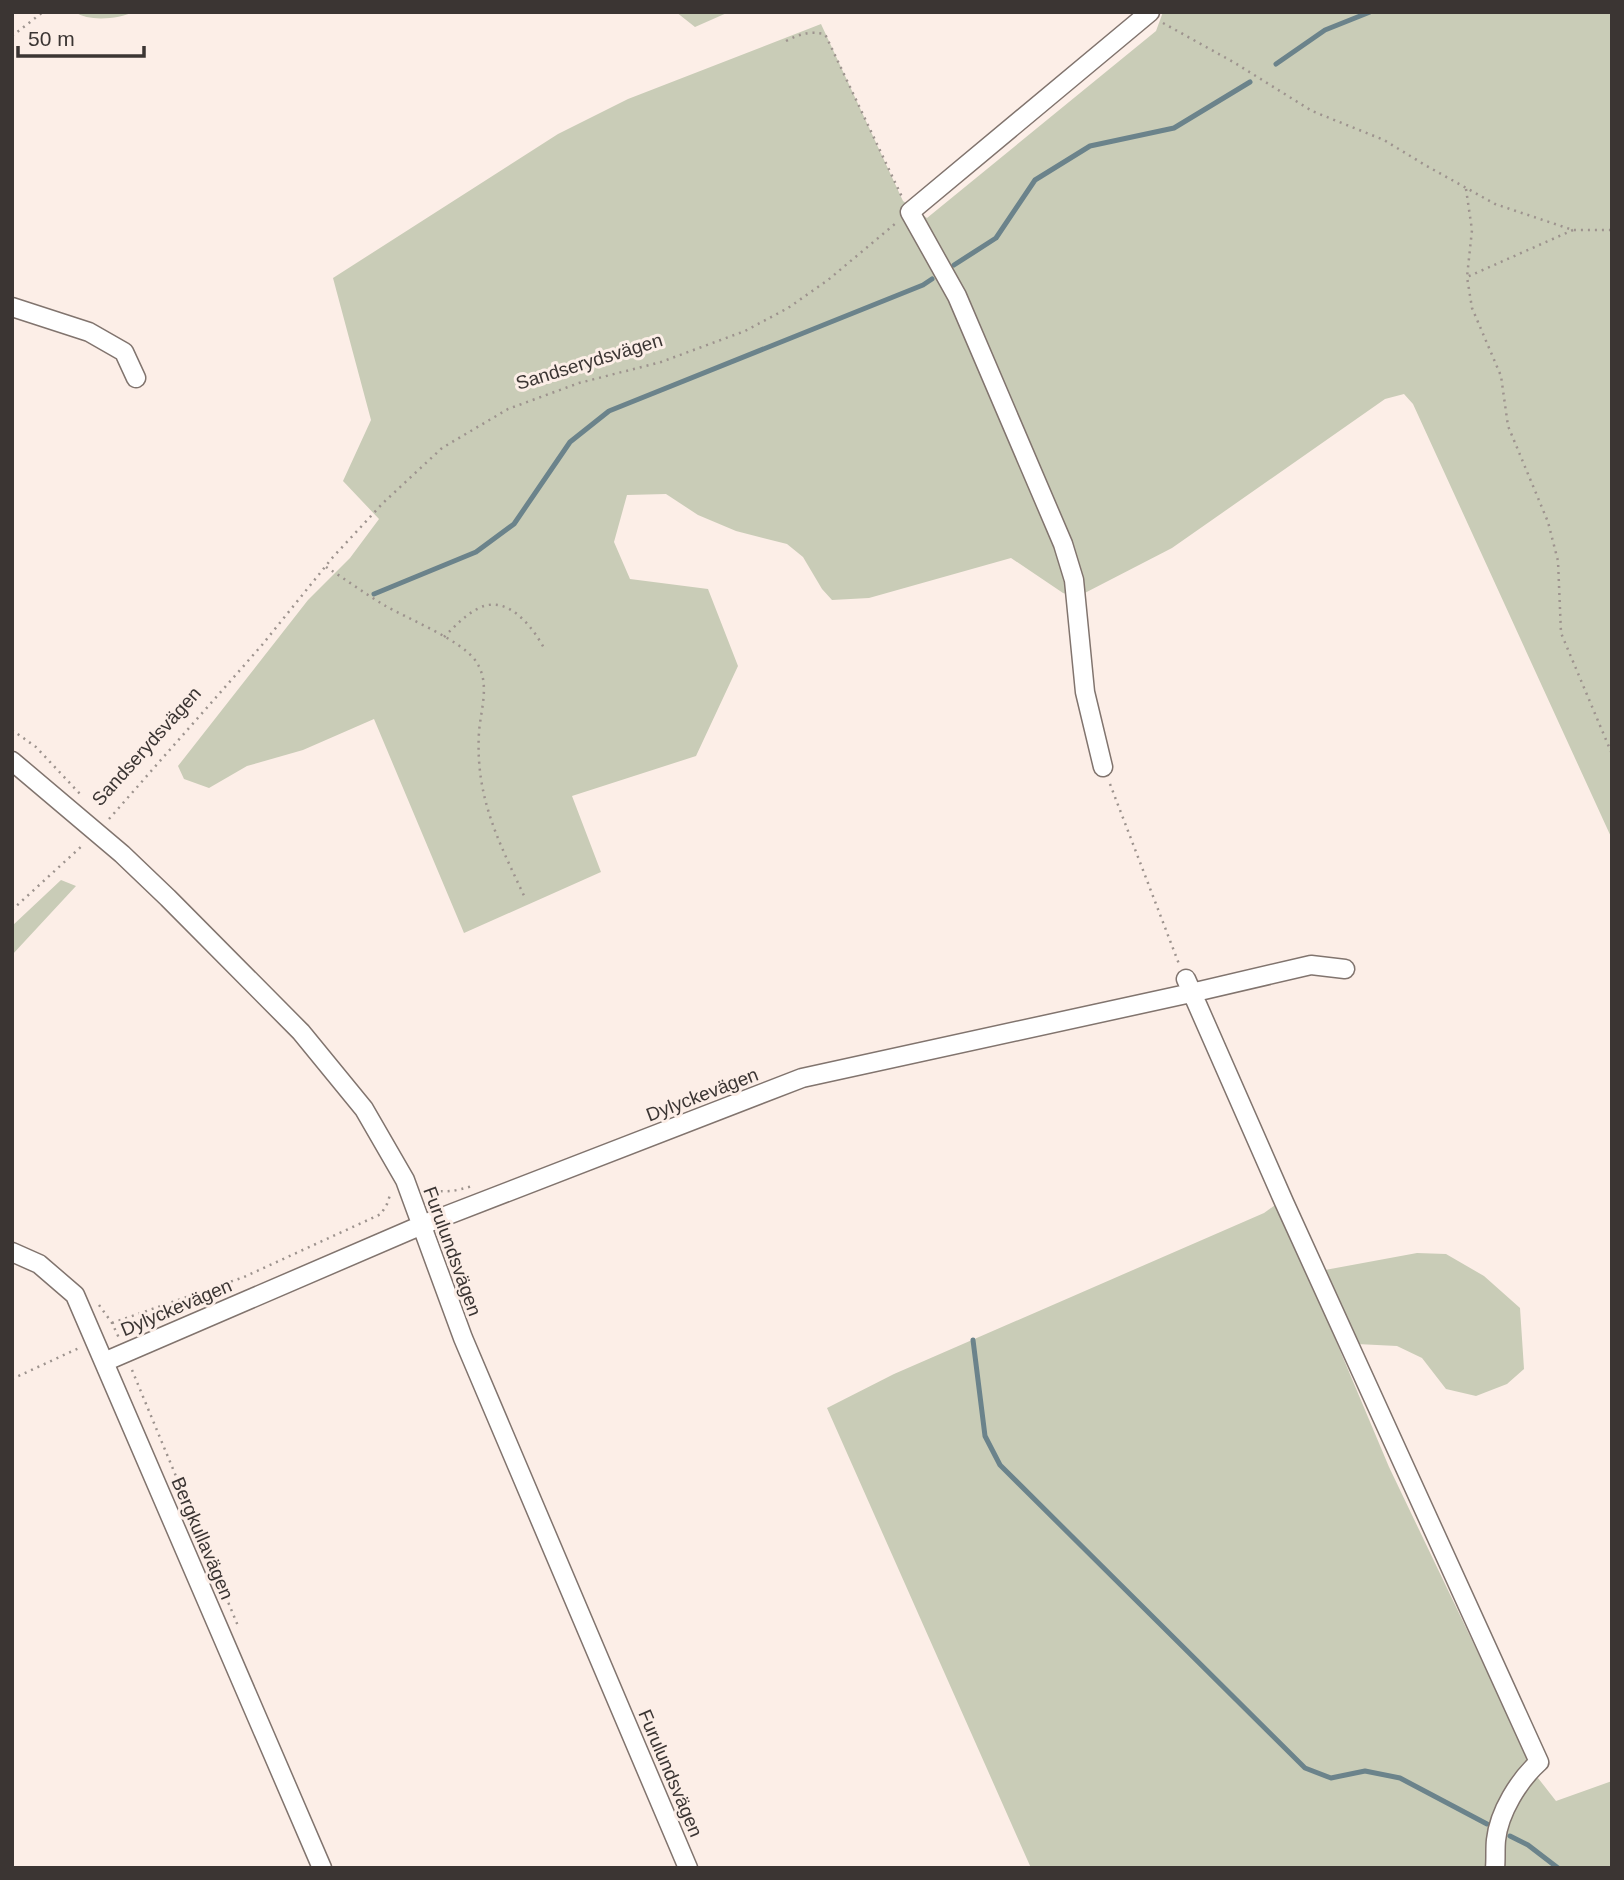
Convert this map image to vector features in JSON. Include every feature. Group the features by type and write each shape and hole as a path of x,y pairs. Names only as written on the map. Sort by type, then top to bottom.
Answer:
{"street":[{"path":"1103,767 1085,692 1074,580 1063,544 957,296 910,212 1149,13"},
{"path":"12,307 89,332 124,352 136,378"},
{"name":"Furulundsvägen","path":"12,761 168,898 301,1032 364,1109 405,1180 463,1338 688,1868"},
{"name":"Dylyckevägen","path":"104,1362 422,1226 802,1078 1189,986 1311,965 1345,969"},
{"path":"1189,986 1539,1762 1526,1773 1500,1824 1496,1838 1496,1868"},
{"name":"Bergkullavägen","path":"12,1252 39,1264 75,1295 322,1868"}],"path":[{"path":"12,36 43,12"},
{"path":"1149,13 1312,111 1384,140 1496,204 1573,230 1612,230"},
{"path":"786,41 799,34 825,34 910,212"},
{"path":"1466,188 1472,230 1467,276 1472,309 1501,376 1508,426 1551,535 1558,561 1561,633 1612,754"},
{"name":"Sandserydsvägen","path":"12,910 96,832 211,704 326,566 383,503 442,449 508,409 579,383 660,362 745,331 788,308 828,280 910,212"},
{"path":"1467,276 1573,230"},
{"path":"326,566 382,604 444,637 474,658 484,677 479,733 479,779 491,821 526,900"},
{"path":"444,637 465,617 482,606 501,606 520,616 533,629 544,648"},
{"path":"12,730 36,747 89,803"},
{"path":"1103,767 1189,986"},
{"path":"112,1323 244,1277 381,1214 395,1185 413,1175 423,1186 437,1192 453,1192 483,1181"},
{"path":"12,1379 95,1341"}],"green space":[{"path":"75,12 134,12 104,18 88,17"},
{"path":"676,12 729,12 695,27"},
{"path":"1163,12 1612,12 1612,839 1413,404 1404,394 1385,399 1172,548 1077,597 1063,593 1011,558 869,598 832,600 822,589 803,557 787,544 736,531 698,515 666,494 627,495 614,542 630,579 708,589 738,666 696,756 572,796 601,872 464,933 374,719 303,750 247,766 209,788 184,779 178,766 308,600 350,558 379,519 343,481 371,420 333,278 558,134 628,99 821,24 903,201 927,218 1156,31"},
{"path":"61,880 76,886 12,955 12,926"},
{"path":"1278,1203 1389,1467 1538,1778 1556,1801 1612,1781 1612,1868 1031,1868 827,1408 894,1374 1264,1213"},
{"path":"1417,1253 1446,1254 1484,1276 1520,1308 1524,1369 1507,1384 1476,1396 1446,1389 1422,1358 1397,1346 1357,1344 1325,1270"}],"waterway":[{"path":"1276,64 1325,30 1370,12"},
{"path":"954,265 996,238 1035,180 1090,146 1174,128 1250,82"},
{"path":"374,594 476,552 514,524 570,442 609,411 923,285 932,279"},
{"path":"973,1340 985,1436 1000,1465 1305,1768 1331,1778 1365,1771 1400,1778 1487,1824"},
{"path":"1510,1836 1528,1845 1558,1868"}]}
